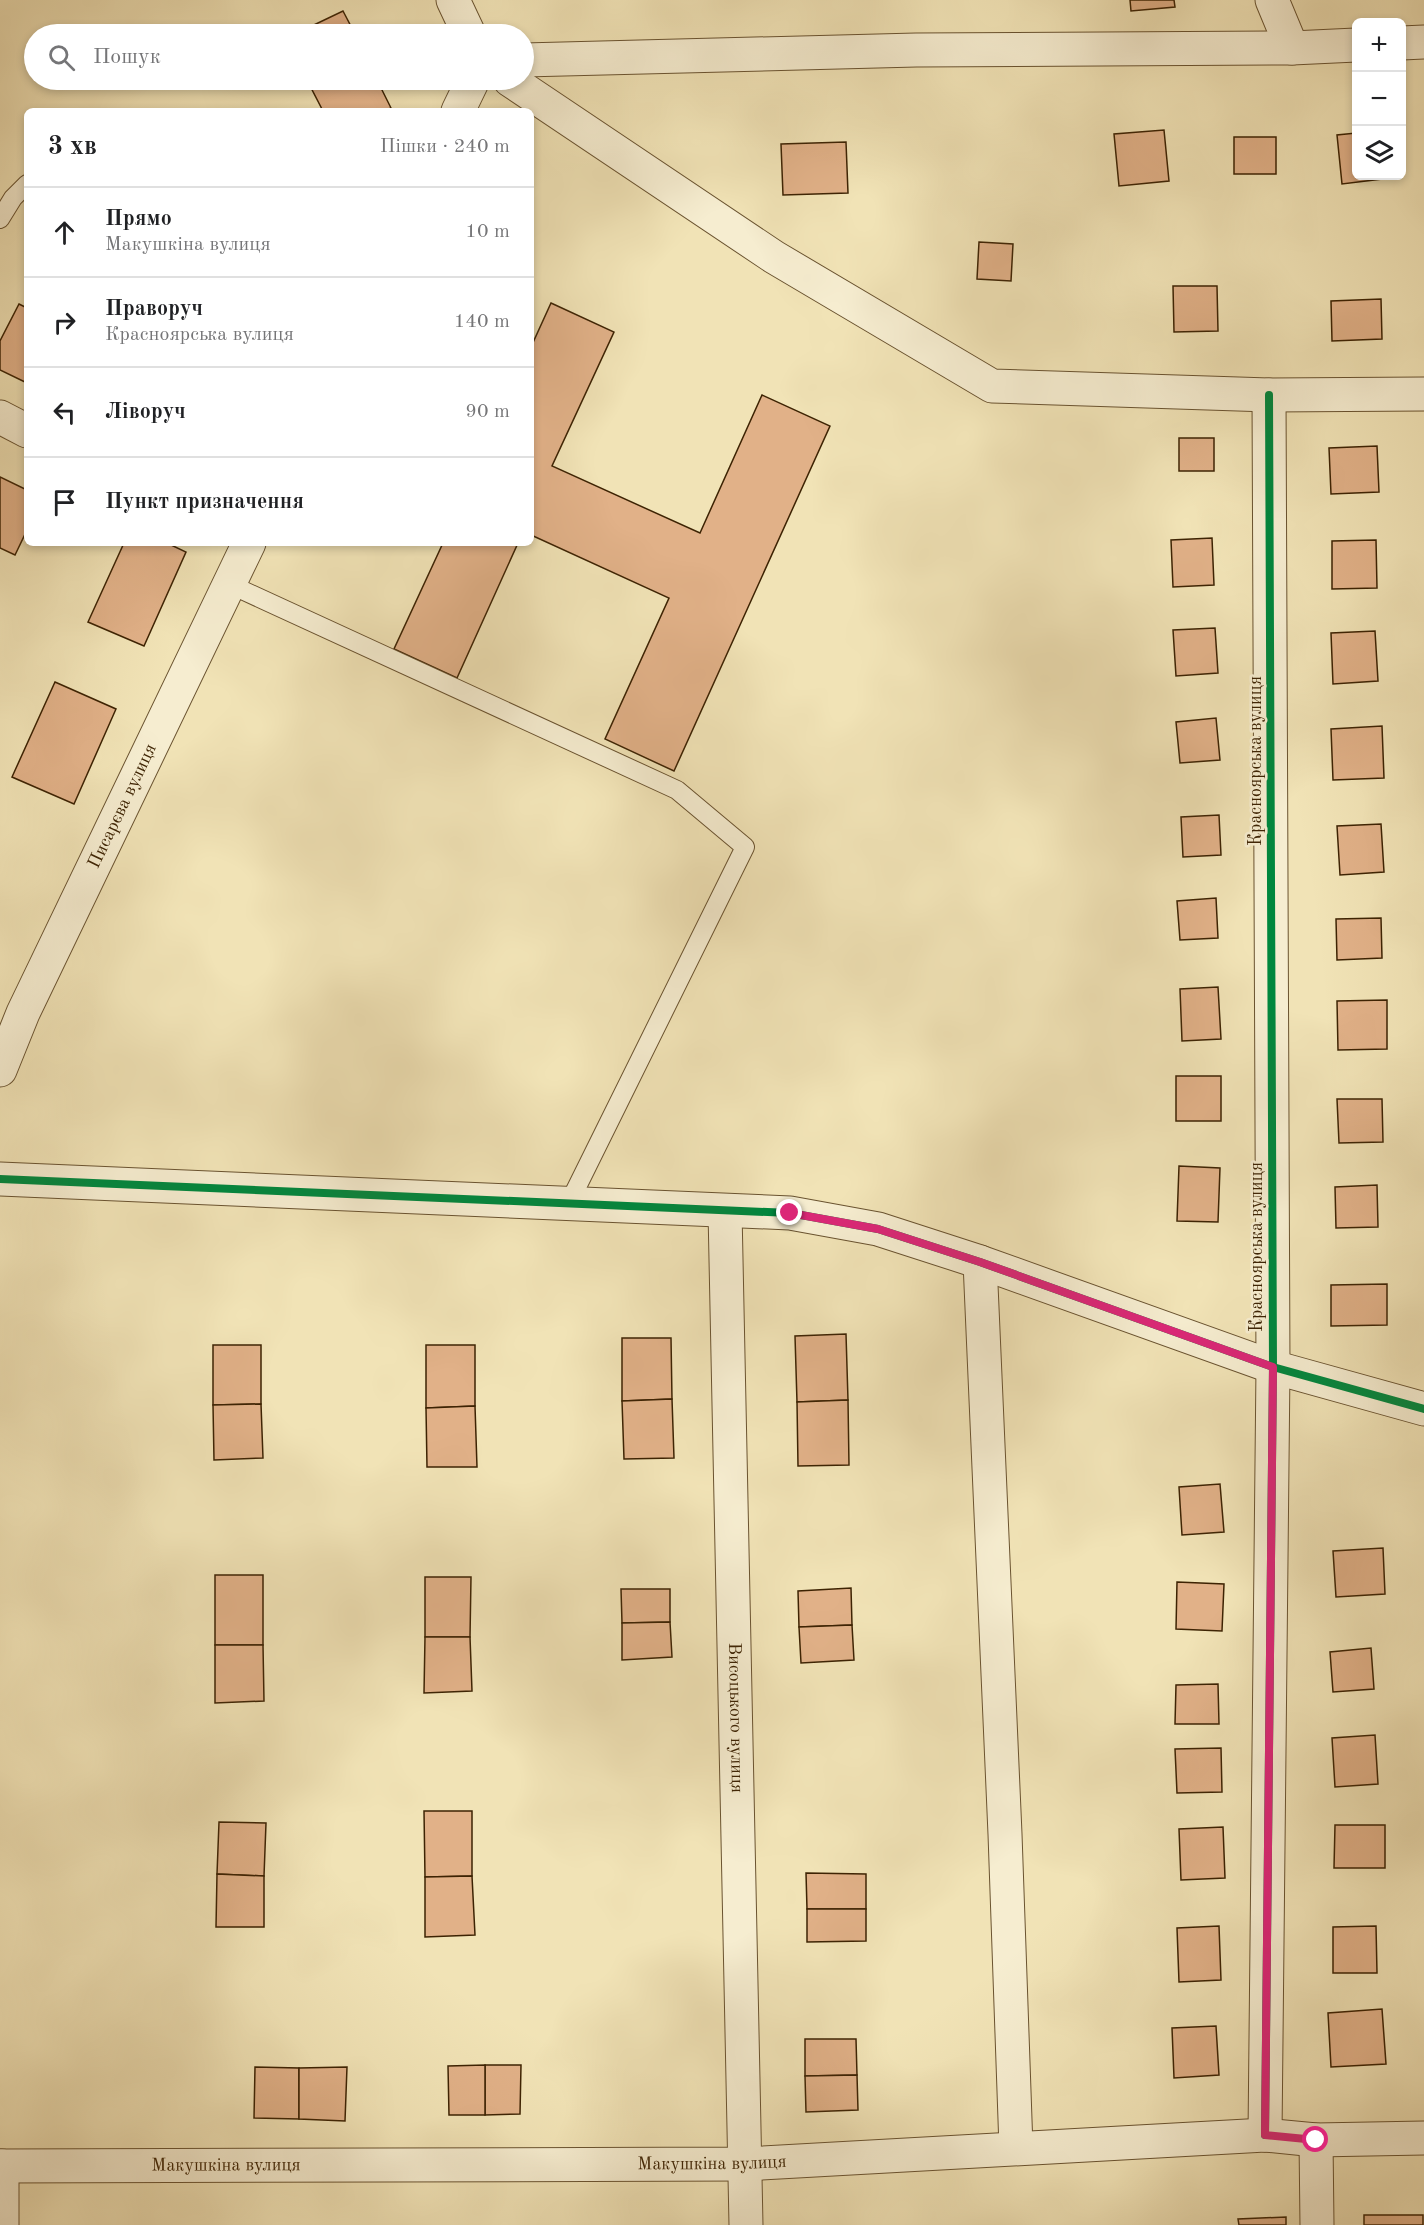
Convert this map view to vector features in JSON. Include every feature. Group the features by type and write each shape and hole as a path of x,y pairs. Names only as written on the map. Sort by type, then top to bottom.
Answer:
{"street":[{"path":"453,0 465,24"},
{"path":"1272,0 1292,48"},
{"path":"1406,43 1424,42"},
{"path":"534,60 916,50 1292,48 1352,45"},
{"path":"459,108 468,90"},
{"path":"525,90 774,257 992,386 1269,395 1424,394"},
{"name":"Красноярська вулиця","path":"1265,2135 1273,1367 1269,395"},
{"path":"0,417 24,429"},
{"name":"Писарєва вулиця","path":"0,1070 23,1013 248,546"},
{"path":"0,1179 790,1213 878,1229 980,1262 1273,1367 1424,1409"},
{"name":"Висоцького вулиця","path":"725,1211 746,2225"},
{"path":"980,1262 1016,2148"},
{"name":"Макушкіна вулиця","path":"1,2166 745,2163 1265,2135 1316,2140 1424,2138"},
{"path":"1316,2140 1317,2225"},
{"path":"1,2166 2,2225"}],"lane":[{"path":"0,219 13,198 24,187"},
{"path":"230,584 677,790 745,847 570,1203"}],"building":[{"path":"1130,0 1174,0 1175,7 1131,11"},
{"path":"343,11 350,24 316,24"},
{"path":"312,90 382,90 391,108 321,108"},
{"path":"1164,130 1169,181 1119,186 1114,134"},
{"path":"1352,133 1352,180 1374,180 1342,184 1337,135"},
{"path":"1234,137 1276,137 1276,174 1234,174"},
{"path":"846,142 848,193 783,195 781,144"},
{"path":"979,242 1013,244 1011,281 977,279"},
{"path":"1173,286 1217,286 1218,331 1174,332"},
{"path":"1381,299 1382,339 1332,341 1331,301"},
{"path":"551,303 614,332 552,466 700,533 762,395 830,426 674,771 605,739 669,598 534,536 534,340"},
{"path":"19,304 24,306 24,382 0,370 0,341"},
{"path":"1179,438 1214,438 1214,471 1179,471"},
{"path":"1377,446 1379,492 1331,494 1329,448"},
{"path":"0,477 24,489 24,536 15,555 0,548"},
{"path":"1212,538 1214,585 1173,587 1171,540"},
{"path":"1376,540 1377,588 1332,589 1332,541"},
{"path":"123,546 173,546 186,552 144,646 88,622"},
{"path":"442,546 517,546 457,678 394,649"},
{"path":"1215,628 1218,673 1176,676 1173,630"},
{"path":"1375,631 1378,681 1333,684 1331,633"},
{"path":"55,682 116,709 74,804 12,777"},
{"path":"1216,718 1220,760 1180,763 1176,722"},
{"path":"1382,726 1384,778 1333,780 1331,729"},
{"path":"1219,815 1221,855 1183,857 1181,817"},
{"path":"1381,824 1384,872 1340,875 1337,826"},
{"path":"1216,898 1218,938 1180,940 1177,901"},
{"path":"1381,918 1382,958 1337,960 1336,919"},
{"path":"1218,987 1221,1039 1182,1041 1180,989"},
{"path":"1387,1000 1387,1049 1338,1050 1337,1001"},
{"path":"1176,1076 1221,1076 1221,1121 1176,1121"},
{"path":"1337,1099 1382,1099 1383,1142 1339,1143"},
{"path":"1179,1166 1220,1168 1218,1222 1177,1221"},
{"path":"1377,1185 1378,1227 1336,1228 1335,1187"},
{"path":"1387,1284 1387,1325 1331,1326 1331,1285"},
{"path":"846,1334 848,1400 797,1402 795,1336"},
{"path":"622,1338 671,1338 672,1399 622,1401"},
{"path":"213,1345 261,1345 261,1404 213,1405"},
{"path":"426,1345 475,1345 475,1406 426,1408"},
{"path":"672,1399 674,1458 624,1459 622,1401"},
{"path":"848,1400 849,1465 798,1466 797,1402"},
{"path":"261,1404 263,1458 214,1460 213,1405"},
{"path":"475,1406 477,1467 427,1467 426,1408"},
{"path":"1220,1484 1224,1532 1182,1535 1179,1487"},
{"path":"1383,1548 1385,1594 1336,1597 1333,1551"},
{"path":"215,1575 263,1575 263,1645 215,1645"},
{"path":"425,1577 471,1577 470,1637 425,1637"},
{"path":"1177,1582 1224,1584 1222,1631 1176,1629"},
{"path":"851,1588 852,1625 799,1627 798,1591"},
{"path":"621,1589 670,1589 670,1622 622,1623"},
{"path":"670,1622 672,1657 622,1660 622,1623"},
{"path":"852,1625 854,1660 801,1663 799,1627"},
{"path":"425,1637 470,1637 472,1691 424,1693"},
{"path":"215,1645 263,1645 264,1701 215,1703"},
{"path":"1371,1648 1374,1689 1333,1692 1330,1652"},
{"path":"1218,1684 1219,1724 1175,1724 1176,1685"},
{"path":"1375,1735 1378,1784 1335,1787 1332,1738"},
{"path":"1221,1748 1222,1792 1177,1793 1175,1749"},
{"path":"424,1811 472,1811 472,1876 425,1877"},
{"path":"219,1822 266,1823 264,1876 217,1874"},
{"path":"1335,1825 1385,1825 1385,1868 1334,1868"},
{"path":"1223,1827 1225,1878 1181,1880 1179,1829"},
{"path":"806,1873 866,1874 866,1909 807,1909"},
{"path":"217,1874 264,1876 264,1927 216,1927"},
{"path":"472,1876 475,1935 425,1937 425,1877"},
{"path":"807,1909 866,1909 866,1941 807,1942"},
{"path":"1219,1926 1221,1980 1179,1982 1177,1928"},
{"path":"1376,1926 1377,1973 1333,1973 1333,1927"},
{"path":"1382,2009 1386,2064 1331,2067 1328,2013"},
{"path":"1216,2026 1219,2075 1174,2078 1172,2028"},
{"path":"805,2039 856,2039 857,2075 805,2076"},
{"path":"485,2065 521,2065 520,2114 485,2115"},
{"path":"485,2065 485,2115 449,2115 448,2066"},
{"path":"255,2067 299,2068 299,2119 254,2118"},
{"path":"347,2067 345,2121 299,2119 299,2068"},
{"path":"857,2075 858,2110 806,2112 805,2076"},
{"path":"1364,2215 1423,2215 1423,2225 1364,2225"},
{"path":"1286,2217 1286,2225 1239,2225 1238,2219"}],"cycle path":[{"path":"1265,2135 1273,1367 1269,395"},
{"path":"0,1179 790,1213 878,1229 980,1262 1273,1367 1424,1409"}],"route":[{"path":"790,1213 878,1229 980,1262 1273,1367 1265,2135 1316,2140"}]}
